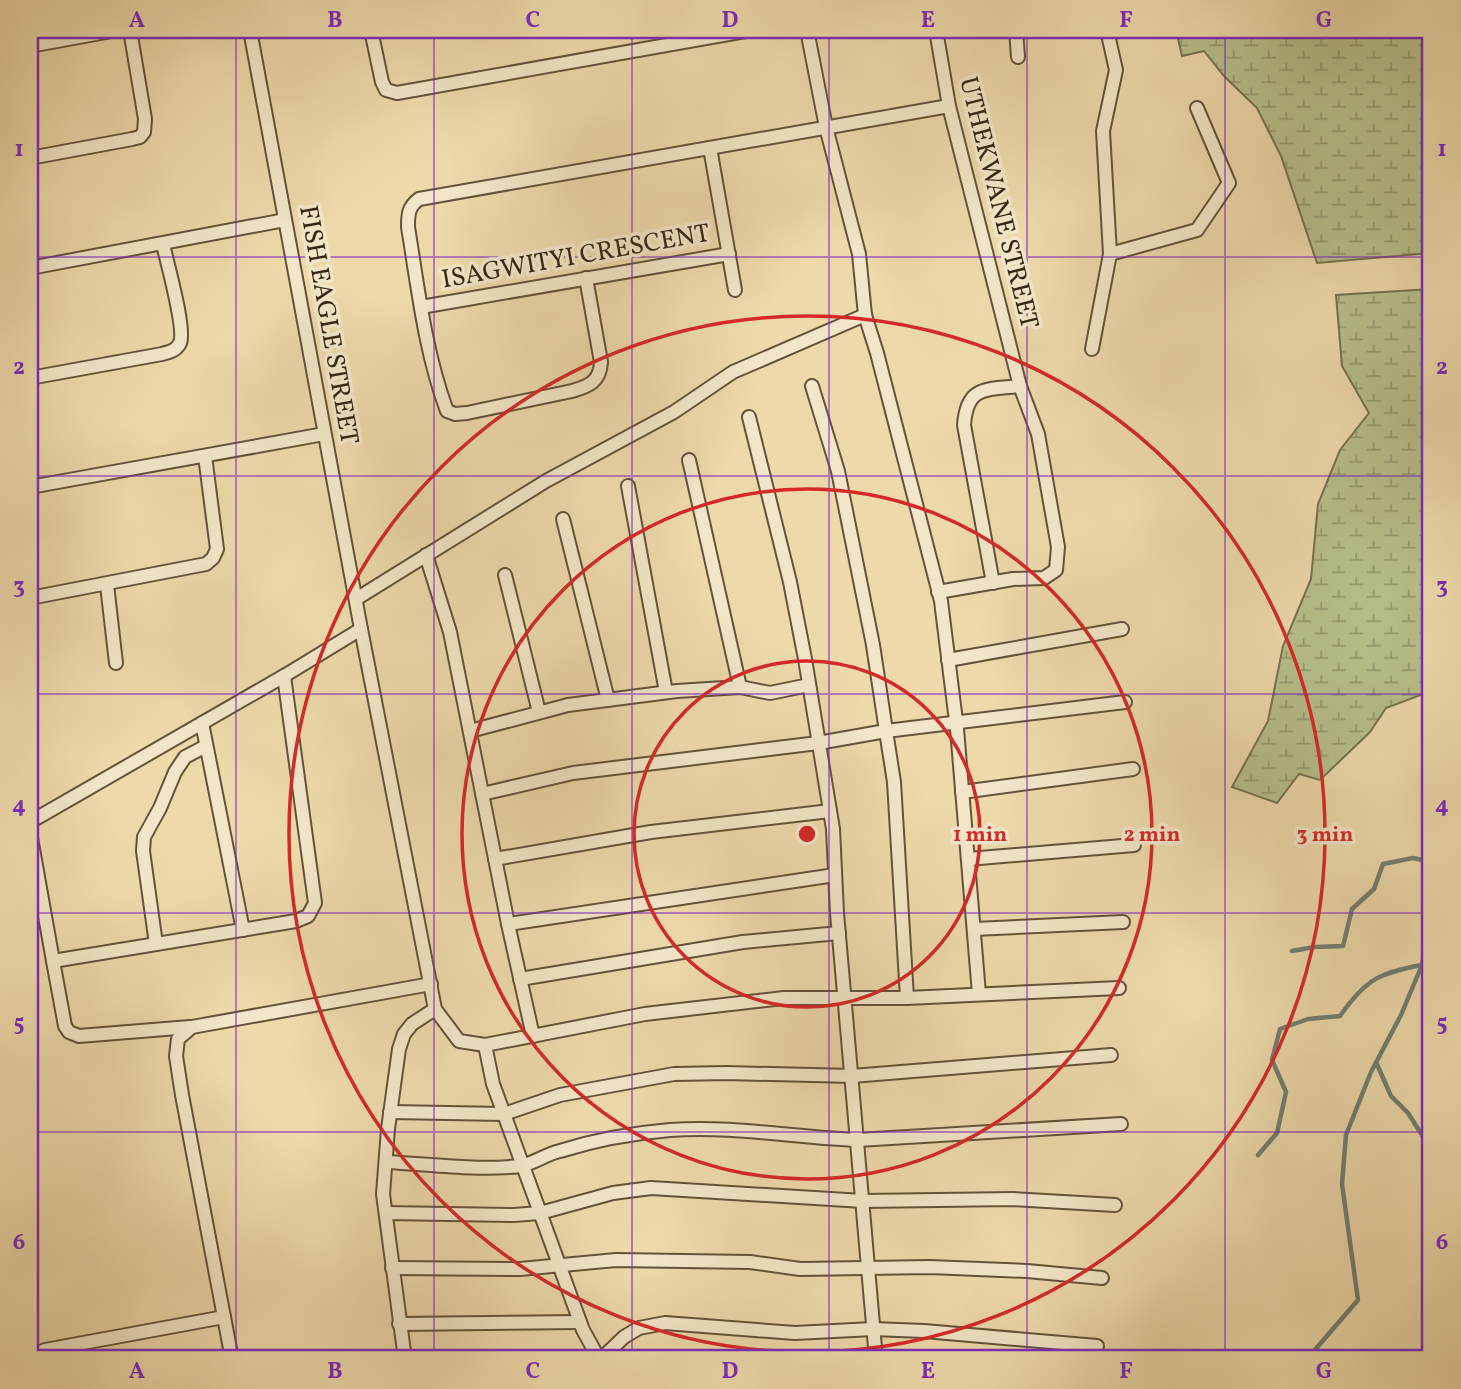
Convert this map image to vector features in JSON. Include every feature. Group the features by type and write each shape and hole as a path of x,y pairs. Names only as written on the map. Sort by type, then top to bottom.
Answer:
{"street":[{"path":"30,46 117,30"},
{"path":"30,158 132,139 140,137 144,132 145,119 130,30"},
{"name":"FISH EAGLE STREET","path":"250,30 324,434 435,1009"},
{"path":"371,30 382,82 386,90 397,93 693,35 751,30"},
{"path":"807,30 826,127 859,254 864,315 877,353 939,592 956,722 979,995"},
{"name":"UTHEKWANE STREET","path":"936,30 950,106 1020,386 1038,434 1058,547 1056,570 1044,578 993,583"},
{"path":"1016,30 1018,57"},
{"path":"1092,349 1110,254 1102,131 1116,69 1107,30"},
{"name":"ISAGWITYI CRESCENT","path":"729,254 421,307 408,214 412,204 419,199 950,106"},
{"path":"1110,254 1197,230 1230,183 1197,108"},
{"name":"ISAGWITYI CRESCENT","path":"710,148 735,290"},
{"path":"30,268 285,220"},
{"path":"30,378 162,355 172,352 178,346 182,330 163,244"},
{"path":"421,307 447,411 455,414 467,413 572,391 587,387 596,380 601,362 586,278"},
{"path":"356,599 546,481 674,412 733,372 864,315"},
{"path":"812,386 838,471 873,645 887,731 894,782 907,998"},
{"path":"939,592 993,583 964,425 965,408 972,396 986,390 1020,386"},
{"path":"749,417 790,582 830,811 876,1359"},
{"path":"30,487 324,434"},
{"path":"30,598 206,564 213,558 216,549 205,456"},
{"path":"689,460 740,687"},
{"path":"628,486 666,692"},
{"path":"563,519 608,700"},
{"path":"426,555 450,632 533,1036"},
{"path":"505,575 540,712"},
{"path":"107,584 116,663"},
{"path":"30,822 361,629"},
{"path":"948,660 1122,629"},
{"path":"53,961 296,921 308,916 315,903 284,676"},
{"path":"470,731 568,705 666,692 740,687 770,693 809,685"},
{"path":"482,794 573,773 1125,702"},
{"path":"202,723 243,930"},
{"path":"156,944 143,851 144,837 185,757 206,746"},
{"path":"962,792 1133,769"},
{"path":"495,859 652,832 830,811"},
{"path":"30,832 65,1026 69,1032 79,1036 192,1027 431,984"},
{"path":"968,859 1134,845"},
{"path":"508,924 835,875"},
{"path":"974,929 1123,922"},
{"path":"520,979 743,942 839,933"},
{"path":"405,1359 383,1194 390,1112 399,1049 404,1034 412,1024 435,1009 459,1041 485,1045 645,1014 784,998 907,998 1119,989"},
{"path":"192,1027 178,1039 176,1056 232,1359"},
{"path":"485,1045 493,1084 540,1213 580,1322 600,1359 624,1337 639,1328 665,1323 795,1333 873,1329 951,1333 1097,1346"},
{"path":"390,1112 504,1114 560,1095 674,1074 852,1076 1111,1055"},
{"path":"386,1162 523,1166 558,1151 621,1137 670,1130 723,1129 816,1139 858,1140 1121,1124"},
{"path":"386,1213 540,1213 613,1193 651,1188 863,1202 1013,1199 1115,1205"},
{"path":"392,1268 520,1269 616,1260 750,1262 800,1269 958,1268 1102,1278"},
{"path":"30,1357 45,1350 225,1317"},
{"path":"399,1324 580,1322"}],"green space":[{"path":"1176,30 1431,30 1431,253 1317,263 1281,156 1257,108 1224,76 1204,51 1182,56"},
{"path":"1431,289 1431,691 1386,708 1370,732 1320,780 1299,774 1277,803 1232,787 1268,721 1283,646 1311,579 1318,504 1340,450 1369,413 1342,366 1336,295"}],"waterway":[{"path":"1292,951 1343,946 1352,909 1374,889 1383,864 1413,858 1431,862"},
{"path":"1307,1359 1358,1300 1342,1184 1346,1135 1371,1072 1401,1015 1422,965 1431,914"},
{"path":"1258,1155 1277,1133 1286,1092 1272,1060 1280,1029 1308,1019 1340,1016 1358,994 1375,980 1395,971 1422,965"},
{"path":"1376,1062 1391,1096 1408,1113 1431,1149"}]}
